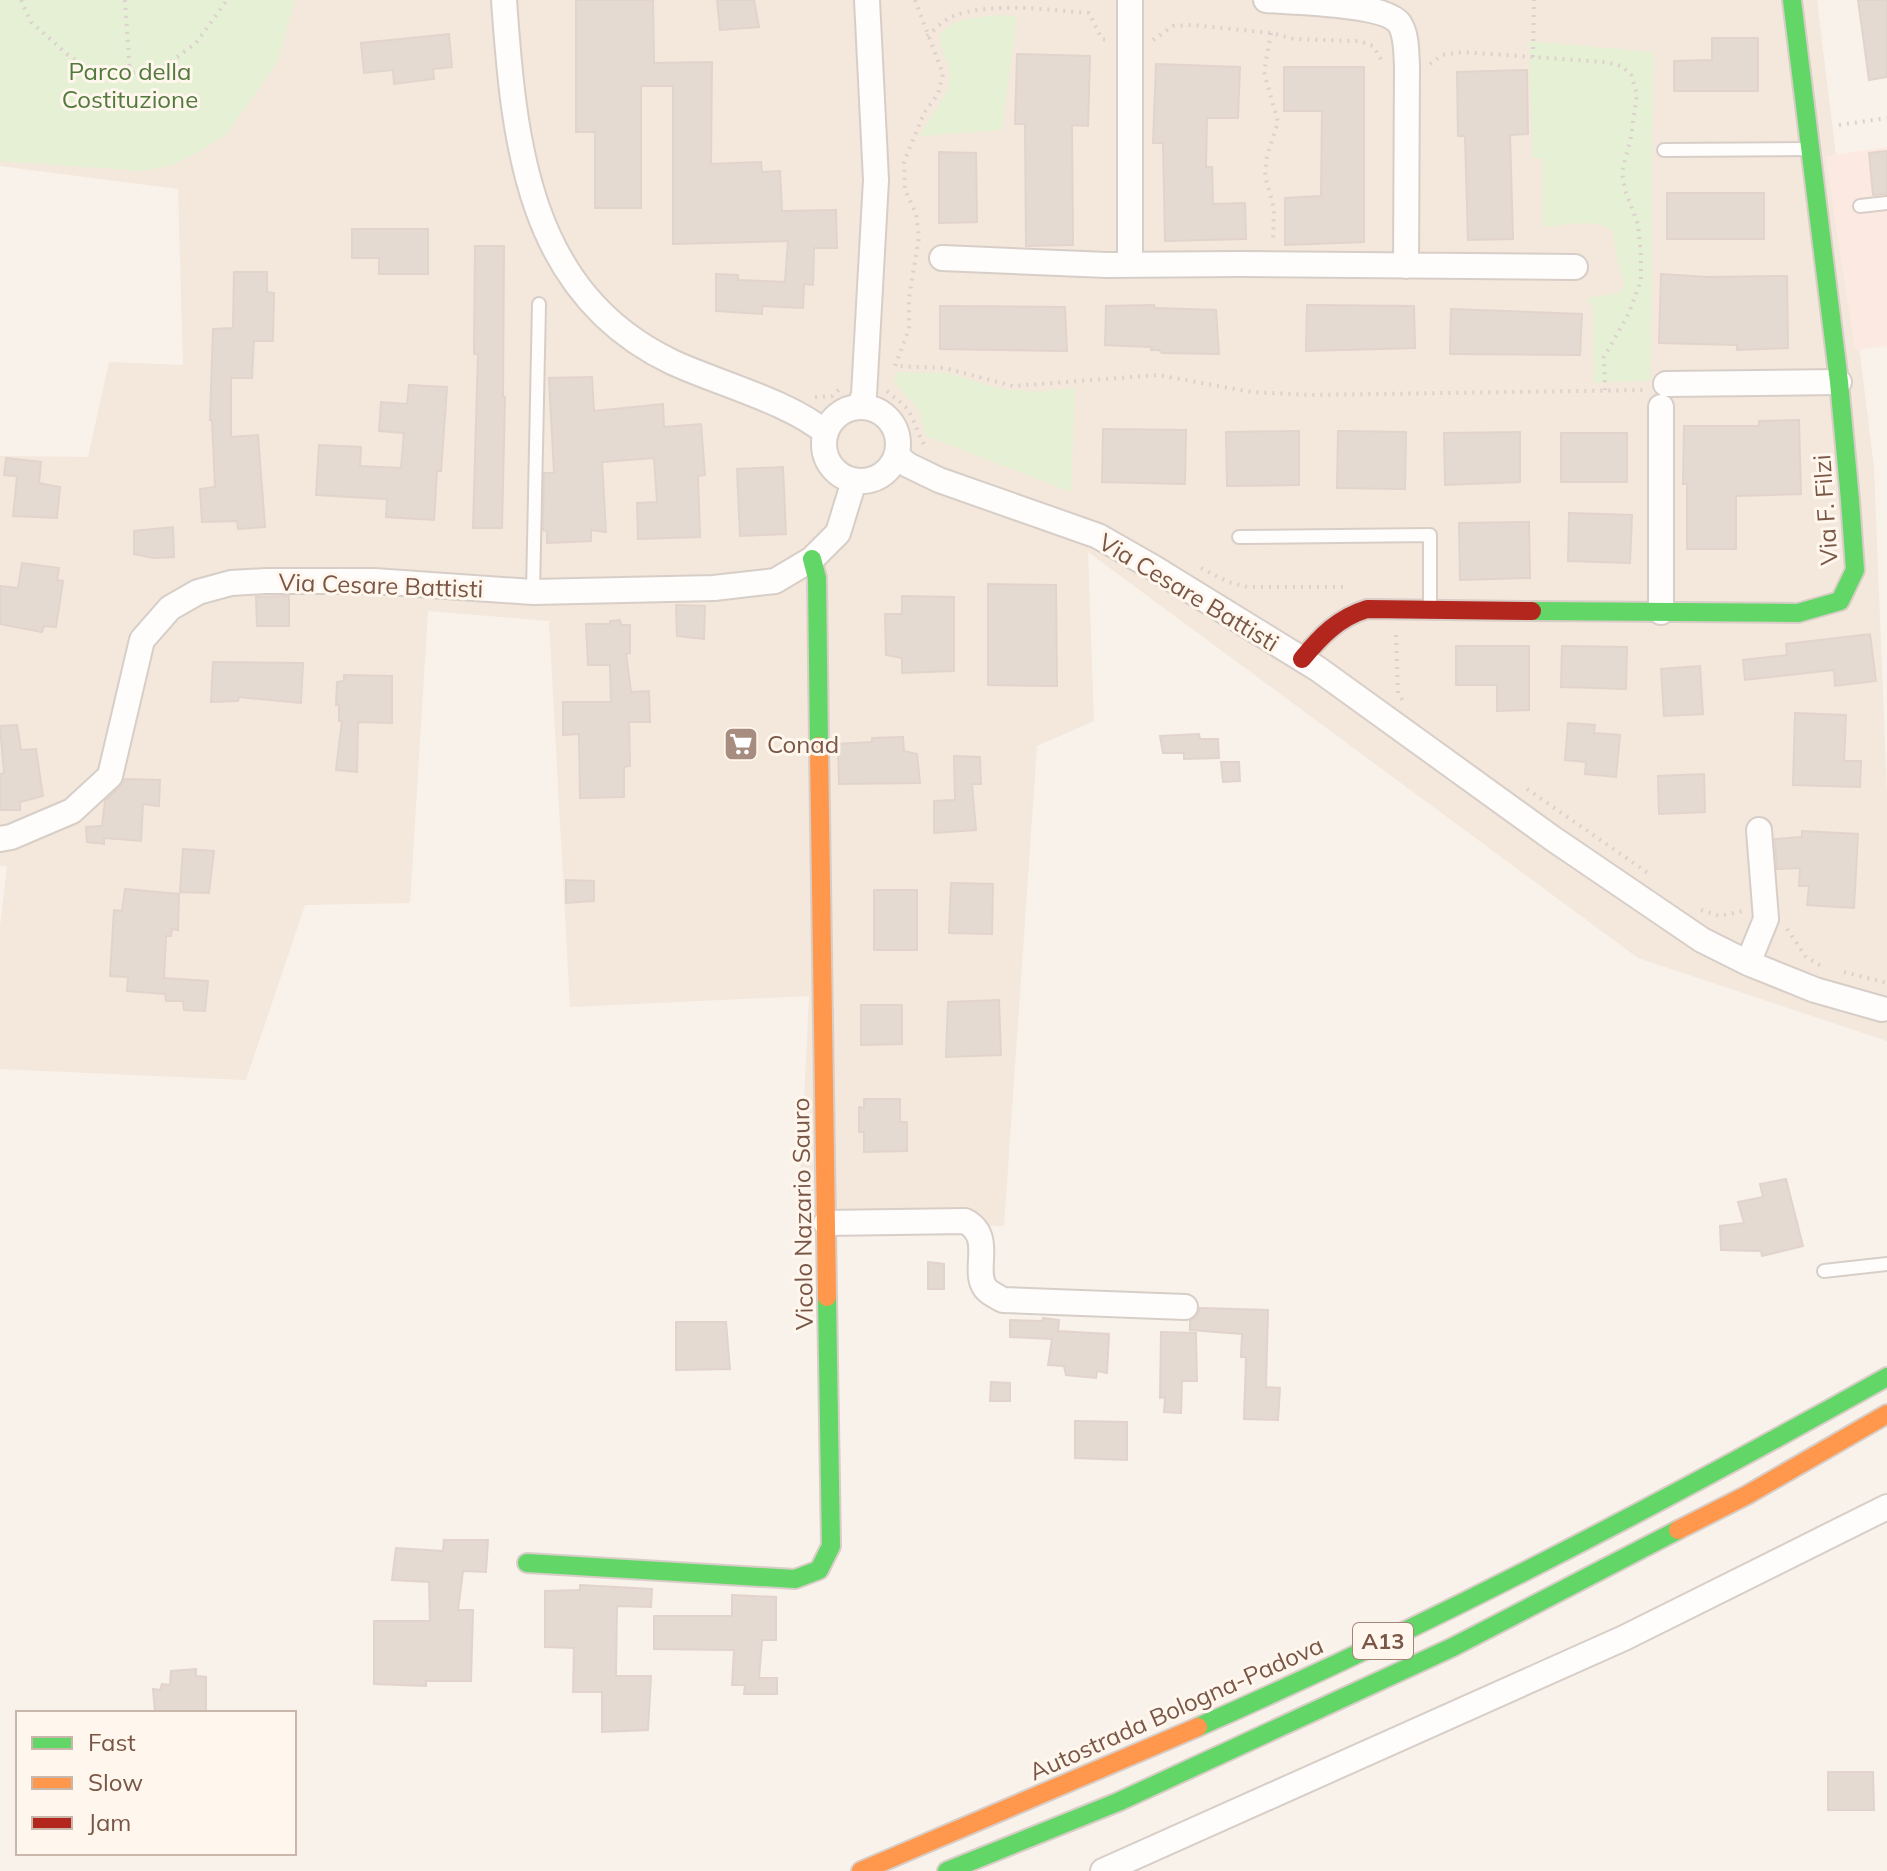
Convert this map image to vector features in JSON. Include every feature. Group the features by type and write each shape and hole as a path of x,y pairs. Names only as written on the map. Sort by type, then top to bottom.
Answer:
{"main road":[{"name":"Via F. Filzi","path":"1302,659 1344,615 1367,609 1798,613 1840,601 1855,570 1839,382 1792,0"},
{"name":"Vicolo Nazario Sauro","path":"527,1563 795,1579 813,1575 826,1565 831,1546 817,578 812,559"},
{"name":"Autostrada Bologna-Padova","path":"861,1871 1091,1775 1437,1616 1724,1469 1887,1377"},
{"name":"A13","path":"947,1871 1118,1802 1453,1647 1747,1495 1887,1414"}],"street":[{"path":"504,0 518,132 532,193 549,240 567,273 594,306 630,339 670,361 790,411 815,423 826,433"},
{"path":"859,407 864,395 876,180 867,0"},
{"path":"1130,0 1130,264"},
{"path":"1266,0 1365,8 1398,22 1405,40 1407,65 1406,266"},
{"path":"942,258 1130,264 1575,267"},
{"path":"1661,612 1663,395 1839,382"},
{"path":"859,407 871,409 891,422 899,444 892,466 875,479 854,481 842,476 826,457 824,445 826,433 839,415 859,407"},
{"name":"Via Cesare Battisti","path":"897,456 939,480 1098,536 1302,659 1702,940 1748,963 1815,990 1882,1009"},
{"name":"Via Cesare Battisti","path":"0,839 72,811 110,776 142,640 170,608 198,592 231,583 266,581 374,581 533,592 714,588 775,581 812,559 838,533 854,481"},
{"path":"1748,963 1766,919 1759,830"},
{"path":"826,1223 965,1221 978,1232 985,1289 1003,1300 1185,1307"},
{"path":"1103,1871 1624,1638 1887,1507"}],"lane":[{"path":"1664,150 1809,149"},
{"path":"1860,206 1887,203"},
{"path":"533,592 539,304"},
{"path":"1239,537 1430,535 1430,610"},
{"path":"1824,1271 1887,1264"}],"path":[{"path":"21,0 31,22 68,55 98,74 130,73 165,66 196,43 227,0"},
{"path":"125,0 130,73"},
{"path":"915,0 943,74 938,94 924,113 904,162 905,190 916,214 919,237 909,298 909,329 895,366 945,368 1013,386 1158,375 1251,392 1311,395 1653,390 1655,405 1663,395"},
{"path":"1533,57 1534,0"},
{"path":"927,36 950,17 980,10 1036,9 1089,13 1102,39 1155,40 1173,26 1193,25 1271,33 1294,39 1359,41 1373,46 1382,61 1407,65 1433,64 1442,55 1462,52 1552,57 1622,66 1631,75 1637,94 1622,172 1625,190 1638,224 1641,280 1629,313 1604,357 1605,391"},
{"path":"1271,33 1264,72 1278,122 1267,156 1265,176 1274,208 1273,252"},
{"path":"1839,125 1887,118"},
{"path":"809,394 818,399 832,396 842,388 848,364 866,366"},
{"path":"884,384 888,393 911,414 920,440 929,451"},
{"path":"1193,563 1228,582 1247,587 1354,587"},
{"path":"1395,610 1398,693 1405,704"},
{"path":"1523,787 1651,875"},
{"path":"1690,902 1703,911 1720,916 1747,910 1766,919 1788,930 1806,957 1821,967"},
{"path":"1834,970 1887,983"}],"shaded area":[{"path":"0,0 1817,0 1874,468 1887,795 1887,1041 1638,958 1088,552 1094,721 1037,746 1004,1226 798,1221 809,996 570,1007 549,621 428,611 410,903 305,905 246,1080 0,1069 0,926 7,866 0,866 0,456 88,457 109,362 183,365 178,189 0,166"},
{"path":"1887,147 1887,346 1855,350 1825,156"}],"green space":[{"name":"Parco della Costituzione","path":"0,0 295,0 278,61 227,134 173,165 143,171 0,161"},
{"path":"1000,15 1017,16 1002,130 920,136 948,87 949,70 941,45 944,29 961,21"},
{"path":"1529,41 1653,52 1651,380 1594,383 1593,308 1587,298 1619,293 1624,286 1623,276 1612,230 1587,223 1543,227 1543,159 1532,158"},
{"path":"895,372 948,373 1001,389 1038,392 1075,388 1071,492 926,436 919,410 894,382"}],"building":[{"path":"576,0 653,0 654,63 712,62 711,164 761,162 762,172 780,171 782,211 836,210 837,248 814,248 813,285 804,284 803,308 762,306 762,314 716,311 716,274 738,275 738,280 785,282 788,241 673,244 673,86 641,86 641,208 595,208 595,132 576,132"},
{"path":"717,0 754,0 759,27 720,30"},
{"path":"1858,0 1887,0 1887,77 1869,80"},
{"path":"449,34 452,67 433,69 434,79 394,84 393,70 364,73 361,43"},
{"path":"1712,38 1758,38 1758,91 1674,91 1674,61 1712,60"},
{"path":"1017,54 1090,56 1088,126 1072,125 1073,245 1026,246 1025,124 1015,124"},
{"path":"1156,64 1240,67 1238,118 1207,118 1206,167 1212,167 1213,204 1245,203 1246,239 1165,241 1163,143 1153,143"},
{"path":"1284,67 1364,67 1364,242 1285,245 1285,198 1321,196 1322,111 1284,111"},
{"path":"1527,70 1528,134 1510,135 1513,239 1468,240 1465,136 1458,136 1457,72"},
{"path":"1887,151 1887,194 1873,195 1869,153"},
{"path":"939,152 976,153 977,222 939,223"},
{"path":"1667,193 1764,193 1764,239 1667,239"},
{"path":"352,229 428,229 428,274 379,274 379,258 352,258"},
{"path":"475,246 504,246 502,528 473,528 478,354 474,354"},
{"path":"234,272 267,272 267,292 274,293 273,341 254,341 252,378 231,378 231,437 258,435 265,527 238,529 237,521 202,522 200,489 215,487 210,420 213,329 233,328"},
{"path":"1661,274 1787,276 1788,348 1737,350 1737,345 1659,343"},
{"path":"1154,305 1155,308 1216,310 1219,354 1162,353 1151,350 1152,347 1105,345 1106,306"},
{"path":"1307,305 1414,306 1415,348 1306,351"},
{"path":"940,306 1065,307 1067,351 940,349"},
{"path":"1451,309 1582,314 1580,355 1450,354"},
{"path":"592,377 594,411 663,404 664,427 701,424 705,475 698,476 700,537 638,539 637,503 657,502 654,458 602,462 606,532 591,530 591,541 547,543 547,531 543,530 544,473 554,473 549,378"},
{"path":"409,385 447,387 434,520 386,517 387,499 316,495 319,445 361,447 360,466 401,468 404,433 379,431 381,402 407,404"},
{"path":"1799,420 1801,494 1736,496 1736,549 1687,549 1687,484 1683,484 1684,426 1759,426 1759,421"},
{"path":"1103,429 1186,430 1185,484 1102,482"},
{"path":"1299,431 1299,485 1227,486 1226,432"},
{"path":"1338,431 1406,432 1405,489 1337,488"},
{"path":"1520,432 1520,482 1445,485 1444,433"},
{"path":"1561,433 1627,433 1627,482 1561,482"},
{"path":"6,458 41,462 39,483 60,487 57,518 13,516 17,476 4,475"},
{"path":"783,467 786,534 740,536 737,469"},
{"path":"1569,513 1632,515 1630,563 1568,561"},
{"path":"1529,522 1530,578 1460,580 1459,523"},
{"path":"173,527 174,557 153,558 134,554 134,531"},
{"path":"22,563 59,568 57,580 63,581 56,627 44,626 42,632 0,624 0,586 18,588"},
{"path":"988,584 1056,585 1057,686 988,685"},
{"path":"289,596 289,626 257,626 256,597"},
{"path":"902,596 954,597 954,671 902,673 902,658 886,655 885,614 902,614"},
{"path":"676,605 705,606 704,639 677,636"},
{"path":"620,620 621,625 630,625 630,653 626,654 631,692 649,691 650,722 629,722 630,766 624,767 624,797 580,798 579,734 563,735 563,702 611,702 610,665 588,665 586,624 610,624 610,621"},
{"path":"1870,634 1876,681 1835,686 1834,670 1745,680 1743,660 1787,655 1786,644"},
{"path":"1456,646 1529,646 1529,710 1497,711 1497,685 1456,685"},
{"path":"1562,646 1627,647 1626,689 1561,687"},
{"path":"213,662 303,663 301,703 239,697 238,701 211,702"},
{"path":"1700,666 1703,714 1664,716 1661,669"},
{"path":"344,675 392,676 392,723 358,722 357,772 336,770 342,721 339,721 339,705 336,705 337,682 344,681"},
{"path":"1795,713 1846,715 1844,761 1861,761 1860,787 1793,785"},
{"path":"1568,723 1595,725 1594,733 1620,735 1616,777 1585,774 1586,762 1565,760"},
{"path":"17,725 21,750 36,749 43,796 20,802 20,810 0,810 0,774 4,773 0,726"},
{"path":"1199,734 1200,739 1218,739 1219,758 1184,759 1184,753 1163,753 1160,736"},
{"path":"903,737 904,751 917,754 920,783 839,784 838,744"},
{"path":"954,756 980,757 981,784 972,784 976,830 934,833 934,801 955,800"},
{"path":"1221,762 1239,762 1240,781 1223,782"},
{"path":"1704,774 1705,812 1659,814 1658,776"},
{"path":"125,779 160,780 159,806 143,804 141,841 104,838 104,844 87,842 86,827 102,826 105,801"},
{"path":"1802,831 1858,834 1854,908 1807,905 1809,886 1799,886 1800,868 1777,869 1775,839 1802,837"},
{"path":"183,849 214,851 209,893 180,892"},
{"path":"566,880 594,881 594,901 566,903"},
{"path":"951,883 993,884 992,934 949,933"},
{"path":"125,889 179,894 178,930 172,929 171,936 166,936 164,978 208,981 205,1011 184,1010 183,1001 166,1001 165,994 127,991 128,977 110,976 114,910 122,911"},
{"path":"874,890 917,890 917,950 874,950"},
{"path":"999,1000 1001,1055 946,1057 948,1002"},
{"path":"861,1005 902,1005 902,1044 861,1045"},
{"path":"864,1099 900,1099 900,1122 907,1122 907,1151 864,1152 864,1132 859,1132 859,1107 864,1108"},
{"path":"1786,1179 1803,1246 1762,1256 1761,1251 1721,1250 1720,1226 1744,1223 1738,1202 1763,1197 1760,1184"},
{"path":"928,1262 944,1264 944,1289 928,1289"},
{"path":"1200,1308 1268,1310 1266,1387 1280,1388 1278,1420 1244,1419 1246,1357 1241,1357 1242,1334 1190,1330 1190,1321 1197,1316"},
{"path":"1043,1318 1059,1320 1058,1331 1109,1334 1107,1373 1097,1371 1096,1378 1066,1375 1064,1366 1048,1365 1052,1339 1010,1337 1010,1320 1042,1321"},
{"path":"676,1322 726,1322 730,1369 676,1370"},
{"path":"1161,1332 1196,1333 1197,1381 1182,1381 1181,1413 1164,1412 1165,1397 1160,1398"},
{"path":"991,1382 1010,1383 1010,1401 990,1401"},
{"path":"1075,1421 1127,1422 1127,1460 1075,1458"},
{"path":"444,1540 488,1540 486,1572 463,1571 458,1610 473,1610 471,1681 426,1681 426,1686 374,1684 374,1621 430,1621 429,1582 392,1580 396,1548 443,1551"},
{"path":"580,1585 652,1589 651,1607 617,1606 616,1676 651,1676 648,1730 602,1732 602,1692 573,1692 574,1648 545,1647 545,1591 580,1590"},
{"path":"732,1595 776,1597 776,1640 762,1640 759,1678 777,1678 777,1694 744,1694 745,1685 732,1685 734,1650 654,1649 654,1616 732,1616"},
{"path":"196,1669 196,1676 206,1677 206,1711 155,1711 153,1689 160,1690 162,1684 170,1685 171,1671"},
{"path":"1828,1772 1873,1772 1874,1810 1828,1810"}],"traffic: fast":[{"path":"1532,611 1798,613 1840,601 1855,570 1839,382 1792,0"},
{"path":"812,559 817,578 819,746"},
{"path":"527,1563 795,1579 819,1570 831,1546 827,1297"},
{"path":"1198,1727 1374,1646 1547,1560 1887,1377"},
{"path":"947,1871 1118,1802 1453,1647 1678,1530"}],"traffic: slow":[{"path":"819,746 827,1297"},
{"path":"1678,1530 1747,1495 1887,1414"},
{"path":"861,1871 1198,1727"}],"traffic: jam":[{"path":"1302,659 1331,629 1347,617 1367,609 1532,611"}],"place":[{"name":"Conad","path":"741,744"}]}
